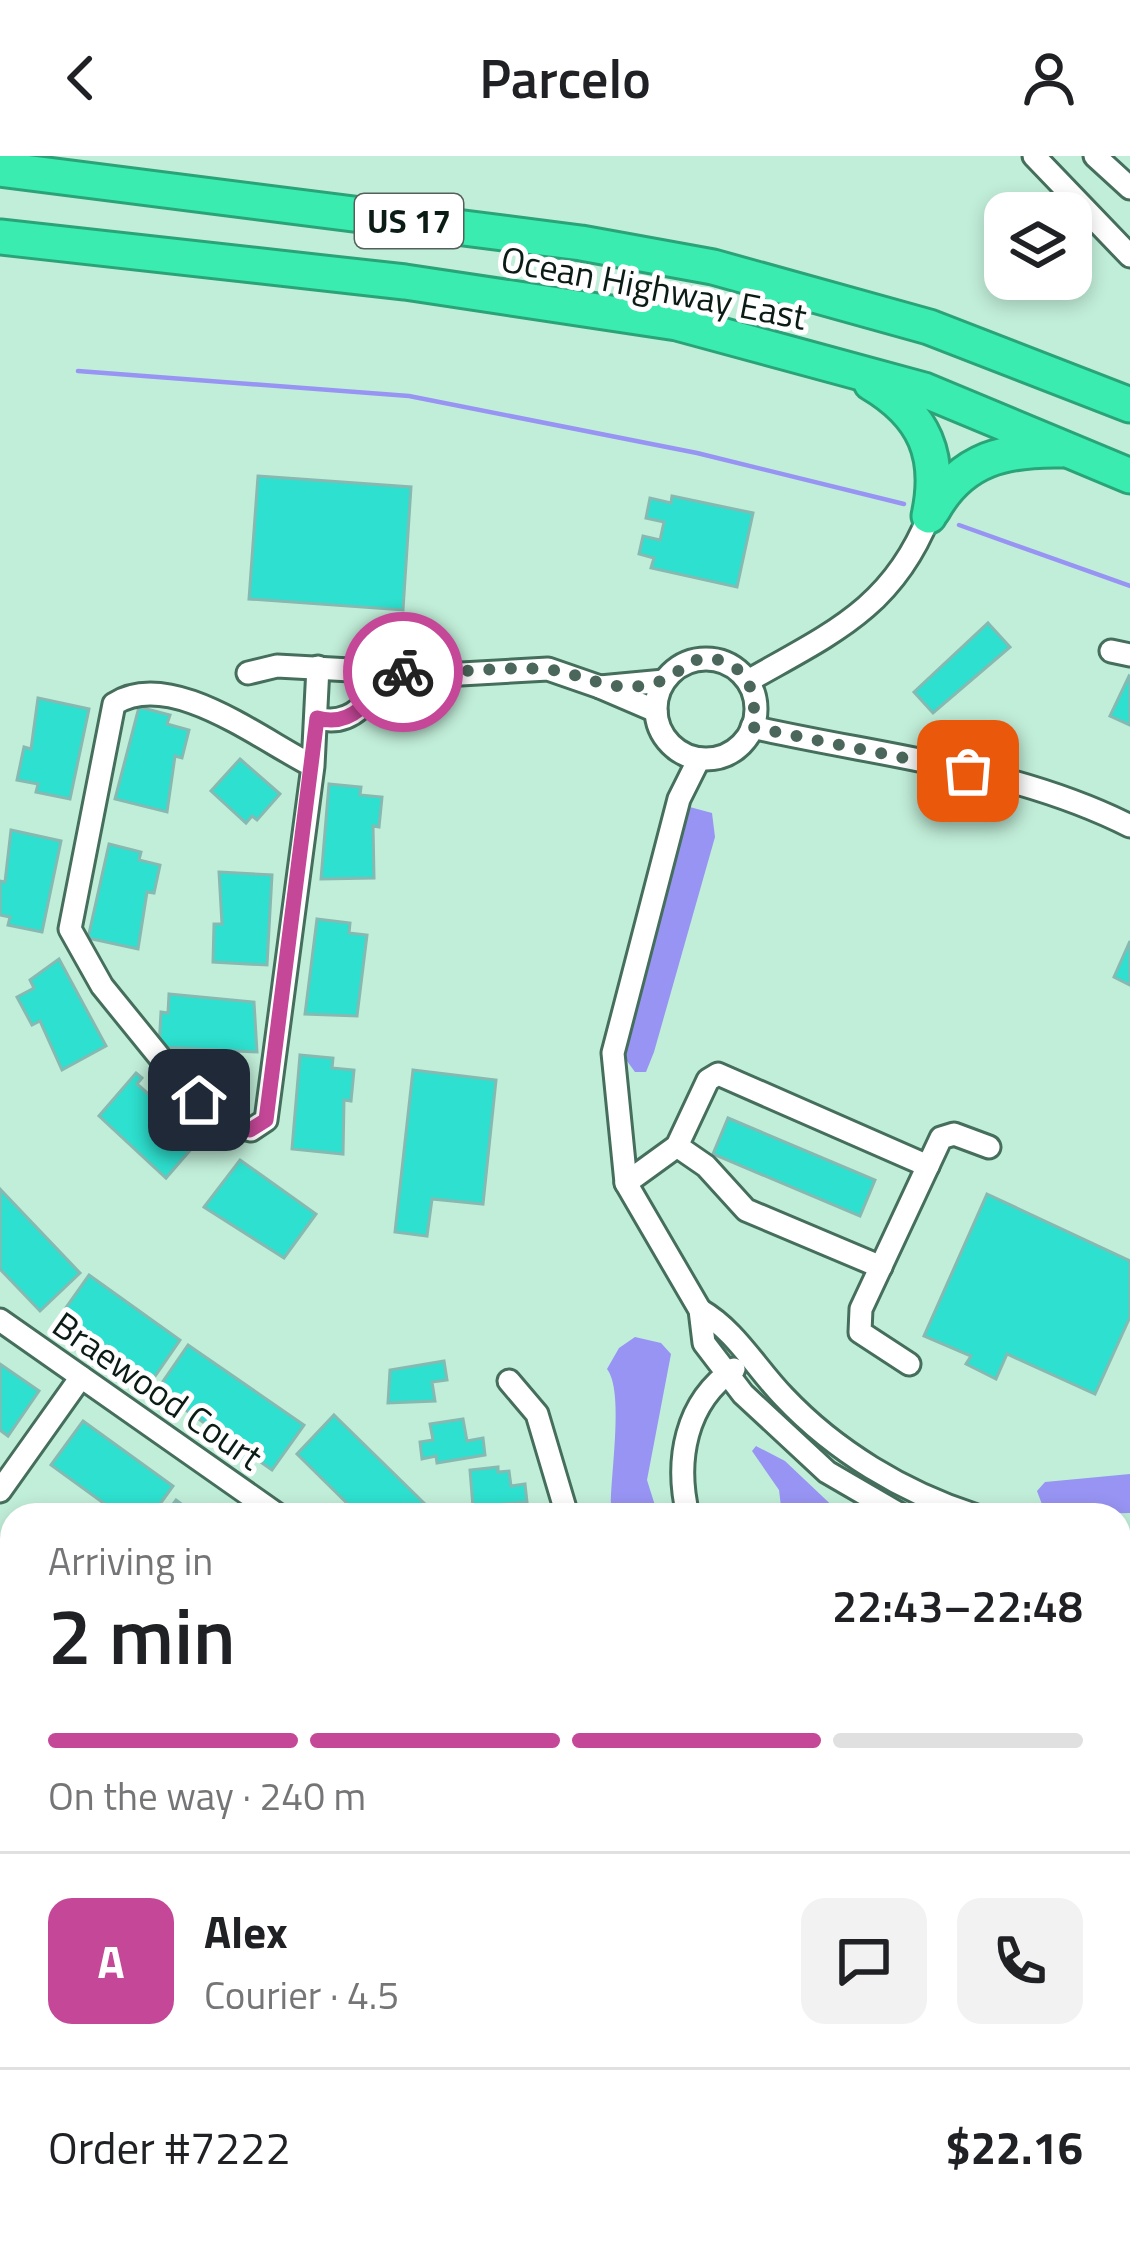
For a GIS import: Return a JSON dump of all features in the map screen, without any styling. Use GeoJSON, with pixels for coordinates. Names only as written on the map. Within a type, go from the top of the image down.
{"type":"FeatureCollection","features":[{"type":"Feature","properties":{"kind":"highway","name":"Ocean Highway East"},"geometry":{"type":"LineString","coordinates":[[0,169],[581,243],[713,267],[928,327],[1130,405]]}},
{"type":"Feature","properties":{"kind":"highway","name":"Ocean Highway East"},"geometry":{"type":"LineString","coordinates":[[0,237],[555,303],[677,323],[924,390],[1130,476]]}},
{"type":"Feature","properties":{"kind":"highway"},"geometry":{"type":"LineString","coordinates":[[838,364],[880,388],[919,423],[936,470],[929,516]]}},
{"type":"Feature","properties":{"kind":"highway"},"geometry":{"type":"LineString","coordinates":[[929,516],[943,493],[981,459],[1012,452],[1079,451]]}},
{"type":"Feature","properties":{"kind":"street"},"geometry":{"type":"LineString","coordinates":[[1034,156],[1130,256]]}},
{"type":"Feature","properties":{"kind":"street"},"geometry":{"type":"LineString","coordinates":[[1095,156],[1130,188]]}},
{"type":"Feature","properties":{"kind":"street"},"geometry":{"type":"LineString","coordinates":[[748,681],[839,629],[878,600],[909,563],[929,516]]}},
{"type":"Feature","properties":{"kind":"street"},"geometry":{"type":"LineString","coordinates":[[703,658],[736,668],[748,681],[756,710],[752,727],[733,752],[699,759],[665,738],[656,711],[664,681],[676,668],[703,658]]}},
{"type":"Feature","properties":{"kind":"street"},"geometry":{"type":"LineString","coordinates":[[248,673],[277,666],[443,675],[548,669],[656,711]]}},
{"type":"Feature","properties":{"kind":"street"},"geometry":{"type":"LineString","coordinates":[[313,766],[173,692],[134,691],[113,704],[70,928],[101,986],[207,1108],[224,1124],[250,1130],[266,1120],[313,766],[319,667]]}},
{"type":"Feature","properties":{"kind":"street"},"geometry":{"type":"LineString","coordinates":[[317,718],[334,723],[353,716],[387,671]]}},
{"type":"Feature","properties":{"kind":"street"},"geometry":{"type":"LineString","coordinates":[[600,687],[664,681]]}},
{"type":"Feature","properties":{"kind":"street"},"geometry":{"type":"LineString","coordinates":[[752,727],[1004,778],[1064,796],[1130,826]]}},
{"type":"Feature","properties":{"kind":"street"},"geometry":{"type":"LineString","coordinates":[[699,759],[679,799],[613,1053],[626,1183],[700,1310],[704,1342],[727,1374],[799,1450],[879,1503]]}},
{"type":"Feature","properties":{"kind":"street"},"geometry":{"type":"LineString","coordinates":[[626,1183],[677,1146],[708,1080],[718,1074],[928,1166]]}},
{"type":"Feature","properties":{"kind":"street"},"geometry":{"type":"LineString","coordinates":[[910,1364],[860,1332],[862,1309],[941,1138],[954,1134],[989,1147]]}},
{"type":"Feature","properties":{"kind":"street"},"geometry":{"type":"LineString","coordinates":[[677,1146],[706,1166],[746,1210],[881,1267]]}},
{"type":"Feature","properties":{"kind":"street"},"geometry":{"type":"LineString","coordinates":[[700,1310],[725,1325],[803,1417],[856,1458],[940,1503]]}},
{"type":"Feature","properties":{"kind":"street","name":"Braewood Court"},"geometry":{"type":"LineString","coordinates":[[0,1320],[261,1503]]}},
{"type":"Feature","properties":{"kind":"street"},"geometry":{"type":"LineString","coordinates":[[686,1503],[682,1482],[687,1435],[698,1407],[727,1374],[750,1359]]}},
{"type":"Feature","properties":{"kind":"street"},"geometry":{"type":"LineString","coordinates":[[0,1491],[81,1376]]}},
{"type":"Feature","properties":{"kind":"street"},"geometry":{"type":"LineString","coordinates":[[509,1381],[537,1414],[564,1503]]}},
{"type":"Feature","properties":{"kind":"street"},"geometry":{"type":"LineString","coordinates":[[183,2247],[206,2247]]}},
{"type":"Feature","properties":{"kind":"shaded area"},"geometry":{"type":"Polygon","coordinates":[[[686,806],[712,813],[715,837],[654,1052],[646,1072],[635,1072],[619,1050],[686,806]]]}},
{"type":"Feature","properties":{"kind":"shaded area"},"geometry":{"type":"Polygon","coordinates":[[[635,1337],[661,1343],[671,1354],[647,1480],[654,1503],[611,1503],[616,1413],[607,1369],[619,1348],[635,1337]]]}},
{"type":"Feature","properties":{"kind":"shaded area"},"geometry":{"type":"Polygon","coordinates":[[[756,1446],[785,1461],[829,1503],[781,1503],[779,1490],[752,1451],[756,1446]]]}},
{"type":"Feature","properties":{"kind":"shaded area"},"geometry":{"type":"Polygon","coordinates":[[[1130,1474],[1130,1503],[1042,1503],[1037,1491],[1045,1482],[1130,1474]]]}},
{"type":"Feature","properties":{"kind":"building"},"geometry":{"type":"Polygon","coordinates":[[[258,476],[411,487],[403,610],[249,599],[258,476]]]}},
{"type":"Feature","properties":{"kind":"building"},"geometry":{"type":"Polygon","coordinates":[[[672,496],[753,513],[737,587],[651,568],[654,558],[639,554],[643,536],[660,540],[664,522],[646,518],[650,498],[671,503],[672,496]]]}},
{"type":"Feature","properties":{"kind":"building"},"geometry":{"type":"Polygon","coordinates":[[[988,623],[1010,647],[933,713],[914,692],[988,623]]]}},
{"type":"Feature","properties":{"kind":"building"},"geometry":{"type":"Polygon","coordinates":[[[1130,677],[1130,725],[1110,716],[1130,677]]]}},
{"type":"Feature","properties":{"kind":"building"},"geometry":{"type":"Polygon","coordinates":[[[38,698],[89,709],[70,799],[36,792],[38,784],[17,780],[24,747],[31,749],[38,698]]]}},
{"type":"Feature","properties":{"kind":"building"},"geometry":{"type":"Polygon","coordinates":[[[139,707],[170,715],[167,724],[189,730],[182,758],[175,756],[167,812],[115,799],[139,707]]]}},
{"type":"Feature","properties":{"kind":"building"},"geometry":{"type":"Polygon","coordinates":[[[240,759],[280,794],[257,820],[252,816],[246,823],[211,791],[240,759]]]}},
{"type":"Feature","properties":{"kind":"building"},"geometry":{"type":"Polygon","coordinates":[[[329,784],[361,787],[360,795],[382,797],[379,827],[373,826],[374,878],[321,879],[329,784]]]}},
{"type":"Feature","properties":{"kind":"building"},"geometry":{"type":"Polygon","coordinates":[[[11,830],[61,841],[42,932],[8,925],[10,917],[0,915],[0,881],[5,882],[11,830]]]}},
{"type":"Feature","properties":{"kind":"building"},"geometry":{"type":"Polygon","coordinates":[[[109,844],[141,852],[139,860],[160,865],[154,893],[147,892],[138,949],[88,938],[109,844]]]}},
{"type":"Feature","properties":{"kind":"building"},"geometry":{"type":"Polygon","coordinates":[[[219,872],[272,875],[267,965],[213,962],[214,924],[222,924],[219,872]]]}},
{"type":"Feature","properties":{"kind":"building"},"geometry":{"type":"Polygon","coordinates":[[[317,919],[350,923],[349,933],[367,935],[357,1016],[305,1014],[317,919]]]}},
{"type":"Feature","properties":{"kind":"building"},"geometry":{"type":"Polygon","coordinates":[[[1130,941],[1130,985],[1114,977],[1130,941]]]}},
{"type":"Feature","properties":{"kind":"building"},"geometry":{"type":"Polygon","coordinates":[[[59,959],[106,1046],[62,1070],[40,1021],[32,1025],[17,997],[34,988],[30,980],[59,959]]]}},
{"type":"Feature","properties":{"kind":"building"},"geometry":{"type":"Polygon","coordinates":[[[169,994],[254,1002],[257,1052],[159,1047],[161,1012],[168,1013],[169,994]]]}},
{"type":"Feature","properties":{"kind":"building"},"geometry":{"type":"Polygon","coordinates":[[[300,1055],[333,1058],[332,1068],[354,1070],[351,1101],[344,1100],[343,1154],[292,1149],[300,1055]]]}},
{"type":"Feature","properties":{"kind":"building"},"geometry":{"type":"Polygon","coordinates":[[[413,1070],[496,1080],[483,1204],[432,1199],[427,1236],[395,1232],[413,1070]]]}},
{"type":"Feature","properties":{"kind":"building"},"geometry":{"type":"Polygon","coordinates":[[[136,1073],[142,1078],[137,1084],[200,1139],[166,1178],[99,1116],[136,1073]]]}},
{"type":"Feature","properties":{"kind":"building"},"geometry":{"type":"Polygon","coordinates":[[[728,1118],[875,1180],[860,1216],[713,1154],[728,1118]]]}},
{"type":"Feature","properties":{"kind":"building"},"geometry":{"type":"Polygon","coordinates":[[[240,1160],[316,1214],[284,1258],[204,1207],[240,1160]]]}},
{"type":"Feature","properties":{"kind":"building"},"geometry":{"type":"Polygon","coordinates":[[[0,1189],[80,1273],[40,1311],[0,1269],[0,1189]]]}},
{"type":"Feature","properties":{"kind":"building"},"geometry":{"type":"Polygon","coordinates":[[[987,1194],[1130,1261],[1130,1317],[1095,1394],[1007,1354],[996,1379],[966,1364],[971,1356],[924,1336],[987,1194]]]}},
{"type":"Feature","properties":{"kind":"building"},"geometry":{"type":"Polygon","coordinates":[[[89,1275],[180,1340],[149,1385],[58,1319],[89,1275]]]}},
{"type":"Feature","properties":{"kind":"building"},"geometry":{"type":"Polygon","coordinates":[[[188,1345],[304,1425],[272,1470],[157,1390],[188,1345]]]}},
{"type":"Feature","properties":{"kind":"building"},"geometry":{"type":"Polygon","coordinates":[[[444,1361],[447,1380],[432,1382],[435,1401],[388,1403],[390,1370],[444,1361]]]}},
{"type":"Feature","properties":{"kind":"building"},"geometry":{"type":"Polygon","coordinates":[[[0,1364],[39,1391],[8,1436],[0,1430],[0,1364]]]}},
{"type":"Feature","properties":{"kind":"building"},"geometry":{"type":"Polygon","coordinates":[[[334,1415],[424,1503],[347,1503],[297,1454],[334,1415]]]}},
{"type":"Feature","properties":{"kind":"building"},"geometry":{"type":"Polygon","coordinates":[[[463,1419],[467,1441],[483,1438],[485,1455],[437,1463],[436,1456],[422,1459],[420,1442],[433,1440],[430,1424],[463,1419]]]}},
{"type":"Feature","properties":{"kind":"building"},"geometry":{"type":"Polygon","coordinates":[[[83,1421],[173,1486],[161,1503],[103,1503],[51,1465],[83,1421]]]}},
{"type":"Feature","properties":{"kind":"building"},"geometry":{"type":"Polygon","coordinates":[[[498,1467],[498,1472],[509,1471],[511,1486],[525,1484],[527,1502],[473,1503],[470,1470],[498,1467]]]}},
{"type":"Feature","properties":{"kind":"waterway"},"geometry":{"type":"LineString","coordinates":[[78,371],[409,396],[697,453],[904,504]]}},
{"type":"Feature","properties":{"kind":"waterway"},"geometry":{"type":"LineString","coordinates":[[959,525],[1130,586]]}},
{"type":"Feature","properties":{"kind":"way so far"},"geometry":{"type":"LineString","coordinates":[[403,672],[443,675],[548,669],[600,687],[664,681],[692,660],[720,660],[748,681],[756,710],[752,727],[968,771]]}},
{"type":"Feature","properties":{"kind":"route"},"geometry":{"type":"LineString","coordinates":[[199,1100],[224,1124],[250,1130],[266,1120],[317,718],[334,723],[353,716],[387,671],[403,672]]}}]}
